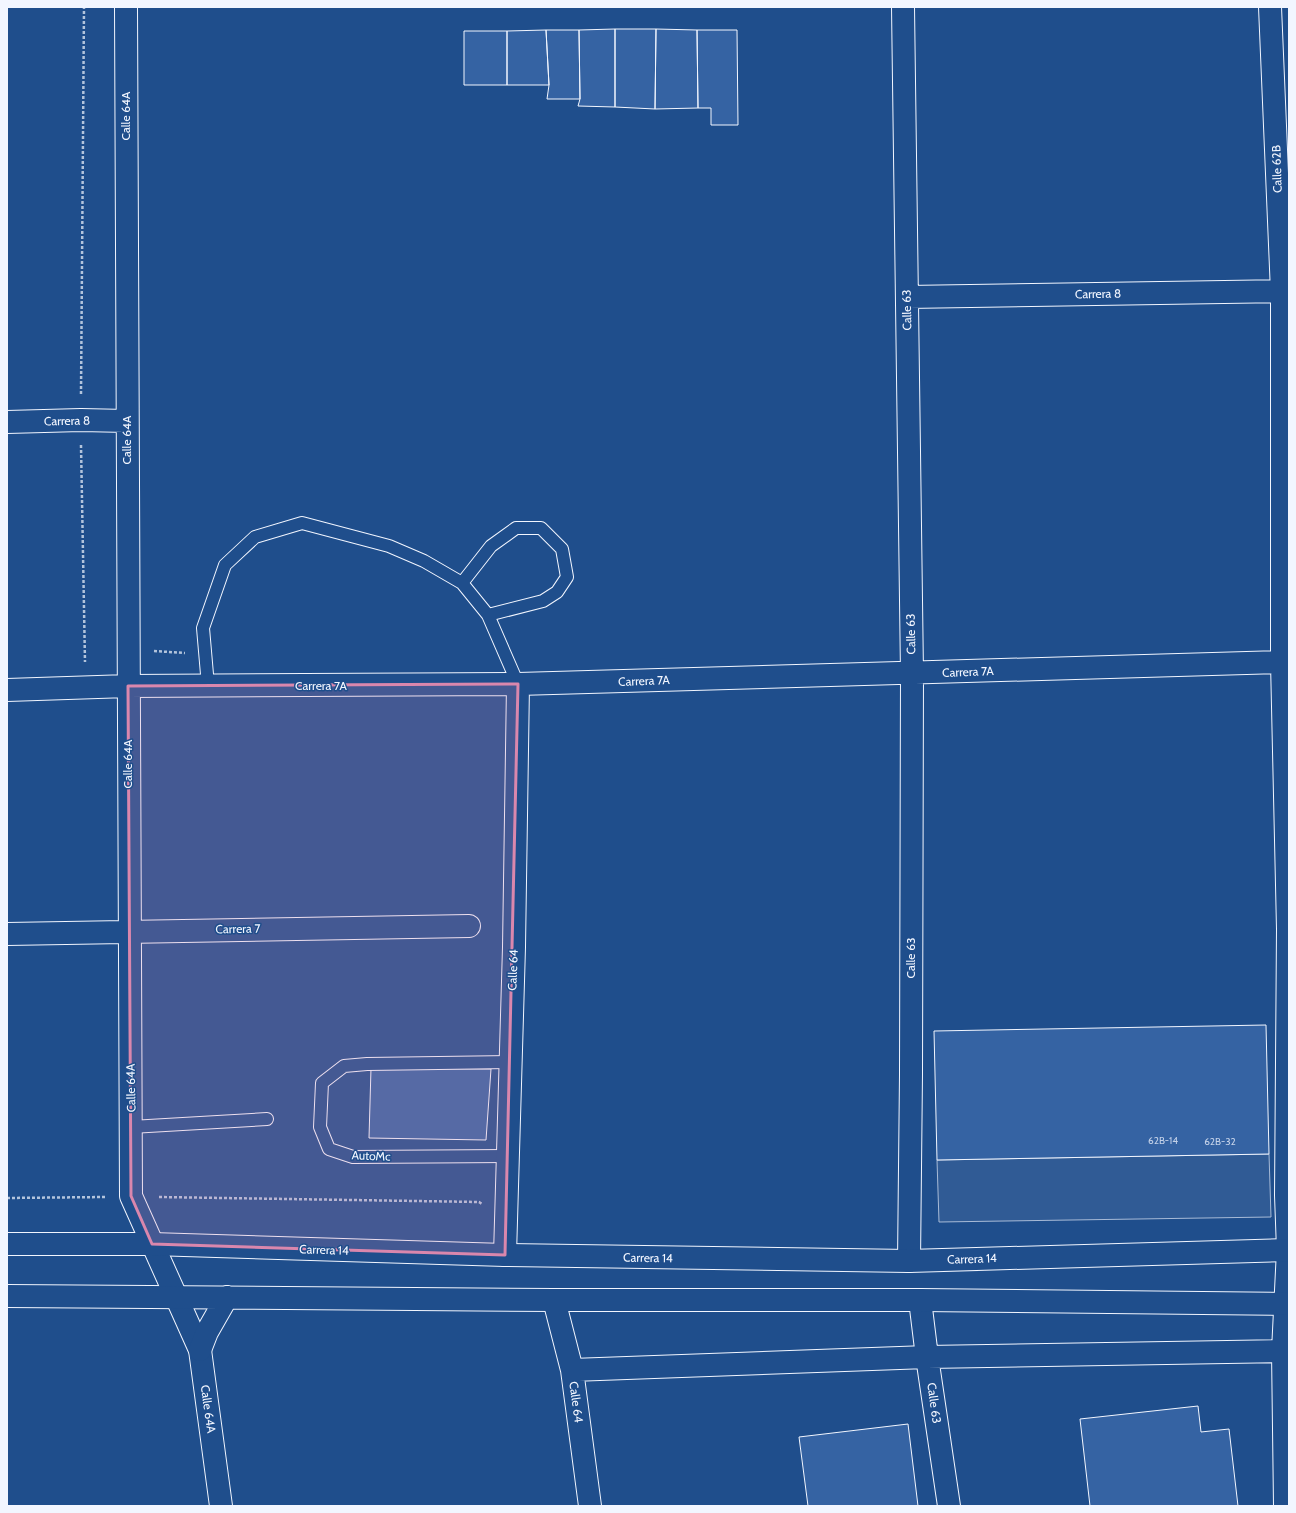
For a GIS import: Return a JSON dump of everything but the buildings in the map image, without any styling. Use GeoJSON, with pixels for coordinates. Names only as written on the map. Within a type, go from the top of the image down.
{"type":"FeatureCollection","features":[{"type":"Feature","properties":{"kind":"street","name":"Calle 64A"},"geometry":{"type":"LineString","coordinates":[[126,7],[131,1196],[200,1350],[221,1506]]}},
{"type":"Feature","properties":{"kind":"street","name":"Calle 63"},"geometry":{"type":"LineString","coordinates":[[903,7],[912,674],[909,1261]]}},
{"type":"Feature","properties":{"kind":"street","name":"Calle 62B"},"geometry":{"type":"LineString","coordinates":[[1270,7],[1286,292],[1282,662],[1288,928],[1288,1250],[1286,1351],[1287,1483],[1285,1506]]}},
{"type":"Feature","properties":{"kind":"street","name":"Carrera 8"},"geometry":{"type":"LineString","coordinates":[[907,296],[1286,292]]}},
{"type":"Feature","properties":{"kind":"street","name":"Carrera 8"},"geometry":{"type":"LineString","coordinates":[[7,422],[81,420],[127,421]]}},
{"type":"Feature","properties":{"kind":"street","name":"Carrera 7A"},"geometry":{"type":"LineString","coordinates":[[7,690],[128,686],[518,684],[912,674],[1282,662]]}},
{"type":"Feature","properties":{"kind":"street","name":"Calle 64"},"geometry":{"type":"LineString","coordinates":[[505,1255],[514,947],[518,684]]}},
{"type":"Feature","properties":{"kind":"street","name":"Carrera 7"},"geometry":{"type":"LineString","coordinates":[[7,934],[469,926]]}},
{"type":"Feature","properties":{"kind":"street","name":"Carrera 14"},"geometry":{"type":"LineString","coordinates":[[7,1244],[152,1244],[505,1255],[909,1261],[1288,1250]]}},
{"type":"Feature","properties":{"kind":"street"},"geometry":{"type":"LineString","coordinates":[[7,1296],[554,1300],[920,1300],[1287,1304]]}},
{"type":"Feature","properties":{"kind":"street"},"geometry":{"type":"LineString","coordinates":[[200,1350],[207,1332],[227,1297]]}},
{"type":"Feature","properties":{"kind":"street","name":"Calle 64"},"geometry":{"type":"LineString","coordinates":[[554,1300],[572,1370],[590,1506]]}},
{"type":"Feature","properties":{"kind":"street","name":"Calle 63"},"geometry":{"type":"LineString","coordinates":[[920,1300],[949,1506]]}},
{"type":"Feature","properties":{"kind":"street"},"geometry":{"type":"LineString","coordinates":[[572,1370],[927,1357],[1286,1351]]}},
{"type":"Feature","properties":{"kind":"lane"},"geometry":{"type":"LineString","coordinates":[[208,686],[203,628],[225,565],[255,537],[302,523],[389,546],[424,561],[462,582],[488,614],[518,684]]}},
{"type":"Feature","properties":{"kind":"lane"},"geometry":{"type":"LineString","coordinates":[[462,582],[491,546],[516,528],[541,528],[562,549],[567,577],[557,592],[543,601],[488,614]]}},
{"type":"Feature","properties":{"kind":"lane","name":"AutoMc"},"geometry":{"type":"LineString","coordinates":[[508,1156],[353,1157],[329,1149],[320,1127],[322,1083],[344,1066],[367,1064],[510,1062]]}},
{"type":"Feature","properties":{"kind":"lane"},"geometry":{"type":"LineString","coordinates":[[131,1127],[267,1119]]}},
{"type":"Feature","properties":{"kind":"path"},"geometry":{"type":"LineString","coordinates":[[84,7],[81,420],[86,688]]}},
{"type":"Feature","properties":{"kind":"path"},"geometry":{"type":"LineString","coordinates":[[7,1198],[131,1196],[479,1202],[506,1217]]}},
{"type":"Feature","properties":{"kind":"highlighted area"},"geometry":{"type":"Polygon","coordinates":[[[518,684],[505,1255],[152,1244],[131,1196],[128,686],[518,684]]]}},
{"type":"Feature","properties":{"kind":"shaded area"},"geometry":{"type":"Polygon","coordinates":[[[1269,1154],[1271,1217],[939,1222],[937,1160],[1269,1154]]]}}]}
